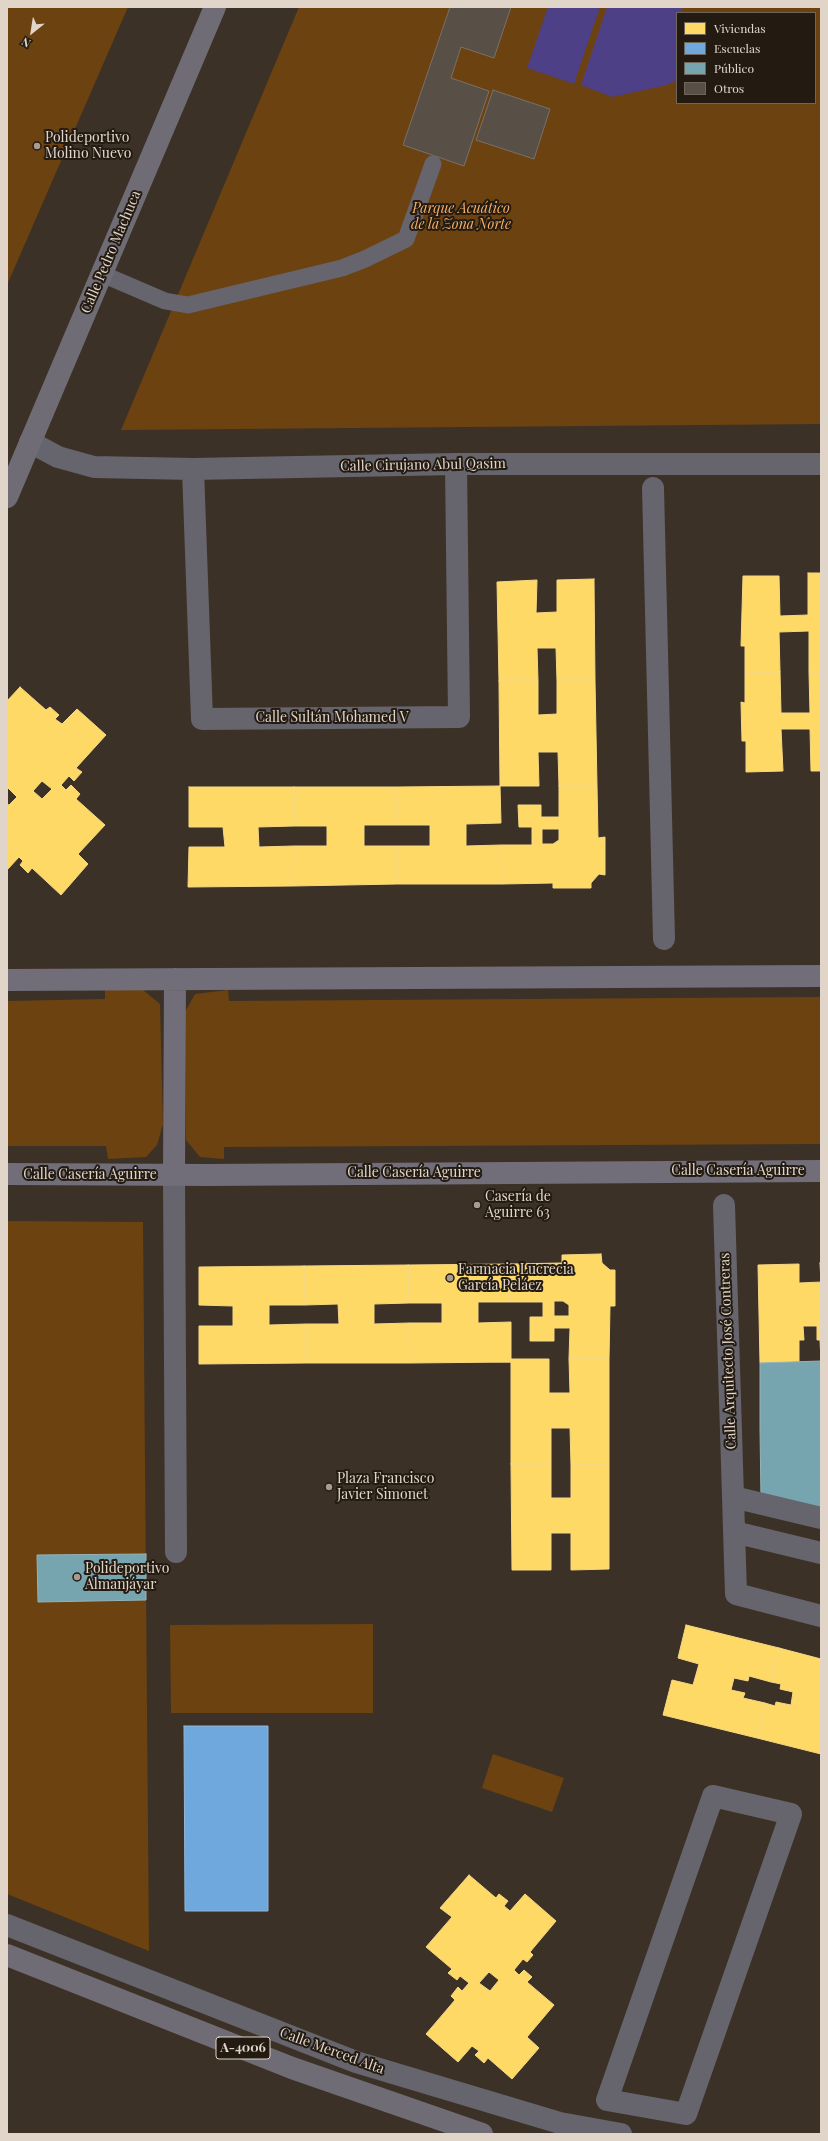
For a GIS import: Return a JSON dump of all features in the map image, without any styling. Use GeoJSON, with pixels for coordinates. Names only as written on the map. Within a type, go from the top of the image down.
{"type":"FeatureCollection","features":[{"type":"Feature","properties":{"kind":"main road","name":"Calle Pedro Machuca"},"geometry":{"type":"LineString","coordinates":[[9,488],[102,274],[215,7]]}},
{"type":"Feature","properties":{"kind":"main road"},"geometry":{"type":"LineString","coordinates":[[7,980],[821,976]]}},
{"type":"Feature","properties":{"kind":"main road"},"geometry":{"type":"LineString","coordinates":[[174,1175],[175,979]]}},
{"type":"Feature","properties":{"kind":"main road","name":"Calle Casería Aguirre"},"geometry":{"type":"LineString","coordinates":[[7,1174],[174,1175],[821,1171]]}},
{"type":"Feature","properties":{"kind":"main road","name":"Calle Merced Alta"},"geometry":{"type":"LineString","coordinates":[[7,1955],[292,2068],[482,2134]]}},
{"type":"Feature","properties":{"kind":"street","name":"Calle Cirujano Abul Qasim"},"geometry":{"type":"LineString","coordinates":[[30,442],[58,457],[94,467],[193,469],[456,464],[821,464]]}},
{"type":"Feature","properties":{"kind":"street","name":"Calle Sultán Mohamed V"},"geometry":{"type":"LineString","coordinates":[[193,469],[202,720],[459,717],[456,464]]}},
{"type":"Feature","properties":{"kind":"street"},"geometry":{"type":"LineString","coordinates":[[653,488],[664,938]]}},
{"type":"Feature","properties":{"kind":"street"},"geometry":{"type":"LineString","coordinates":[[174,1175],[176,1552]]}},
{"type":"Feature","properties":{"kind":"street","name":"Calle Arquitecto José Contreras"},"geometry":{"type":"LineString","coordinates":[[724,1205],[736,1594],[821,1616]]}},
{"type":"Feature","properties":{"kind":"street"},"geometry":{"type":"LineString","coordinates":[[733,1497],[821,1518]]}},
{"type":"Feature","properties":{"kind":"street"},"geometry":{"type":"LineString","coordinates":[[734,1532],[821,1553]]}},
{"type":"Feature","properties":{"kind":"street"},"geometry":{"type":"LineString","coordinates":[[714,1796],[791,1814],[686,2114],[607,2100],[714,1796]]}},
{"type":"Feature","properties":{"kind":"street","name":"Calle Merced Alta"},"geometry":{"type":"LineString","coordinates":[[7,1925],[356,2062],[560,2123],[621,2134]]}},
{"type":"Feature","properties":{"kind":"lane"},"geometry":{"type":"LineString","coordinates":[[102,274],[165,301],[188,305],[348,266],[406,239],[433,164]]}},
{"type":"Feature","properties":{"kind":"green space","name":"Polideportivo Molino Nuevo"},"geometry":{"type":"Polygon","coordinates":[[[7,7],[128,7],[7,285],[7,7]]]}},
{"type":"Feature","properties":{"kind":"green space","name":"Parque Acuático de la Zona Norte"},"geometry":{"type":"Polygon","coordinates":[[[299,7],[821,7],[821,424],[121,430],[299,7]]]}},
{"type":"Feature","properties":{"kind":"green space"},"geometry":{"type":"Polygon","coordinates":[[[105,987],[143,990],[160,1004],[163,1124],[157,1145],[146,1157],[108,1159],[106,1146],[7,1146],[7,1001],[105,999],[105,987]]]}},
{"type":"Feature","properties":{"kind":"green space"},"geometry":{"type":"Polygon","coordinates":[[[228,990],[229,1001],[821,997],[821,1144],[224,1147],[224,1159],[200,1157],[186,1140],[185,1012],[195,994],[228,990]]]}},
{"type":"Feature","properties":{"kind":"green space","name":"Polideportivo Almanjáyar"},"geometry":{"type":"Polygon","coordinates":[[[7,1221],[143,1222],[149,1951],[7,1894],[7,1221]]]}},
{"type":"Feature","properties":{"kind":"green space"},"geometry":{"type":"Polygon","coordinates":[[[373,1624],[373,1713],[171,1713],[170,1625],[373,1624]]]}},
{"type":"Feature","properties":{"kind":"green space"},"geometry":{"type":"Polygon","coordinates":[[[493,1754],[564,1778],[552,1812],[482,1788],[493,1754]]]}},
{"type":"Feature","properties":{"kind":"shaded area"},"geometry":{"type":"Polygon","coordinates":[[[548,7],[600,7],[574,84],[527,68],[548,7]]]}},
{"type":"Feature","properties":{"kind":"shaded area"},"geometry":{"type":"Polygon","coordinates":[[[607,7],[682,7],[682,12],[676,12],[676,80],[667,85],[612,97],[581,85],[607,7]]]}},
{"type":"Feature","properties":{"kind":"building: Viviendas"},"geometry":{"type":"Polygon","coordinates":[[[808,573],[821,573],[821,672],[809,672],[809,631],[779,632],[780,672],[745,673],[745,646],[741,646],[743,576],[779,576],[780,616],[808,615],[808,573]]]}},
{"type":"Feature","properties":{"kind":"building: Viviendas"},"geometry":{"type":"Polygon","coordinates":[[[594,579],[595,681],[557,681],[556,648],[537,648],[538,681],[499,681],[497,582],[537,580],[536,613],[557,612],[557,580],[594,579]]]}},
{"type":"Feature","properties":{"kind":"building: Viviendas"},"geometry":{"type":"Polygon","coordinates":[[[780,672],[781,713],[810,713],[809,672],[821,672],[821,771],[811,771],[810,729],[781,729],[783,771],[746,772],[746,741],[742,741],[741,702],[745,703],[745,673],[780,672]]]}},
{"type":"Feature","properties":{"kind":"building: Viviendas"},"geometry":{"type":"Polygon","coordinates":[[[499,681],[538,681],[538,715],[557,714],[557,681],[595,681],[597,786],[559,786],[558,752],[538,752],[539,786],[500,786],[499,681]]]}},
{"type":"Feature","properties":{"kind":"building: Viviendas"},"geometry":{"type":"Polygon","coordinates":[[[20,687],[46,710],[50,707],[59,715],[55,719],[62,724],[77,709],[106,735],[76,768],[82,772],[74,781],[69,776],[61,785],[66,790],[71,785],[80,794],[76,799],[105,825],[78,854],[88,864],[61,895],[32,868],[28,873],[20,865],[23,861],[19,857],[7,870],[7,804],[9,805],[17,797],[7,787],[7,701],[20,687]],[[42,781],[33,791],[42,799],[52,789],[42,781]]]}},
{"type":"Feature","properties":{"kind":"building: Viviendas"},"geometry":{"type":"Polygon","coordinates":[[[500,786],[501,823],[466,824],[466,846],[501,845],[502,884],[397,884],[397,846],[430,846],[430,825],[397,825],[397,787],[500,786]]]}},
{"type":"Feature","properties":{"kind":"building: Viviendas"},"geometry":{"type":"Polygon","coordinates":[[[559,786],[597,786],[598,838],[605,837],[605,875],[599,874],[591,883],[591,888],[553,888],[553,883],[502,884],[501,845],[532,845],[532,827],[519,827],[518,805],[541,805],[541,817],[559,817],[559,786]],[[542,829],[542,844],[553,844],[559,840],[559,829],[542,829]]]}},
{"type":"Feature","properties":{"kind":"building: Viviendas"},"geometry":{"type":"Polygon","coordinates":[[[189,787],[294,787],[294,826],[258,827],[259,847],[294,846],[293,886],[188,887],[189,847],[225,847],[223,827],[189,827],[189,787]]]}},
{"type":"Feature","properties":{"kind":"building: Viviendas"},"geometry":{"type":"Polygon","coordinates":[[[294,787],[397,787],[397,825],[364,825],[364,846],[397,846],[397,884],[293,886],[294,846],[327,846],[327,826],[294,826],[294,787]]]}},
{"type":"Feature","properties":{"kind":"building: Viviendas"},"geometry":{"type":"Polygon","coordinates":[[[601,1254],[602,1263],[610,1270],[615,1270],[615,1306],[610,1306],[609,1359],[569,1359],[570,1328],[554,1328],[554,1341],[530,1341],[530,1317],[543,1317],[543,1302],[511,1302],[511,1264],[562,1263],[562,1255],[601,1254]],[[554,1301],[554,1316],[569,1316],[569,1305],[563,1301],[554,1301]]]}},
{"type":"Feature","properties":{"kind":"building: Viviendas"},"geometry":{"type":"Polygon","coordinates":[[[511,1264],[511,1302],[478,1302],[478,1323],[511,1322],[511,1362],[410,1363],[409,1323],[442,1323],[442,1303],[409,1303],[408,1265],[511,1264]]]}},
{"type":"Feature","properties":{"kind":"building: Viviendas"},"geometry":{"type":"Polygon","coordinates":[[[799,1264],[799,1283],[821,1282],[821,1361],[820,1340],[817,1340],[817,1326],[803,1326],[804,1340],[799,1340],[799,1362],[760,1363],[758,1265],[799,1264]]]}},
{"type":"Feature","properties":{"kind":"building: Viviendas"},"geometry":{"type":"Polygon","coordinates":[[[408,1265],[409,1303],[374,1304],[374,1324],[409,1323],[410,1363],[306,1363],[306,1324],[339,1324],[338,1304],[305,1305],[304,1266],[408,1265]]]}},
{"type":"Feature","properties":{"kind":"building: Viviendas"},"geometry":{"type":"Polygon","coordinates":[[[304,1266],[305,1305],[269,1305],[269,1325],[306,1324],[306,1363],[199,1364],[199,1326],[233,1326],[233,1306],[199,1305],[199,1267],[304,1266]]]}},
{"type":"Feature","properties":{"kind":"building: Viviendas"},"geometry":{"type":"Polygon","coordinates":[[[511,1359],[549,1359],[549,1393],[570,1393],[569,1359],[609,1359],[609,1464],[571,1465],[570,1428],[551,1428],[551,1464],[511,1464],[511,1359]]]}},
{"type":"Feature","properties":{"kind":"building: Viviendas"},"geometry":{"type":"Polygon","coordinates":[[[511,1464],[551,1464],[551,1498],[571,1498],[571,1465],[609,1464],[609,1569],[571,1570],[571,1533],[551,1533],[551,1570],[512,1570],[511,1464]]]}},
{"type":"Feature","properties":{"kind":"building: Viviendas"},"geometry":{"type":"Polygon","coordinates":[[[686,1625],[779,1648],[771,1682],[749,1676],[748,1681],[734,1678],[731,1690],[745,1693],[743,1698],[765,1703],[757,1738],[663,1715],[672,1680],[693,1685],[699,1664],[678,1658],[686,1625]]]}},
{"type":"Feature","properties":{"kind":"building: Viviendas"},"geometry":{"type":"Polygon","coordinates":[[[779,1648],[821,1659],[821,1754],[757,1738],[765,1703],[775,1706],[776,1702],[791,1705],[793,1692],[780,1689],[781,1684],[771,1682],[779,1648]]]}},
{"type":"Feature","properties":{"kind":"building: Viviendas"},"geometry":{"type":"Polygon","coordinates":[[[469,1875],[496,1898],[499,1894],[508,1901],[504,1906],[510,1911],[525,1894],[556,1921],[530,1952],[533,1955],[527,1962],[523,1959],[514,1970],[519,1975],[524,1970],[532,1977],[527,1982],[554,2005],[527,2037],[539,2048],[512,2079],[488,2058],[484,2063],[475,2055],[479,2051],[472,2046],[458,2062],[426,2034],[455,2000],[451,1996],[458,1987],[462,1991],[469,1983],[460,1976],[457,1980],[448,1973],[452,1969],[426,1947],[452,1917],[440,1908],[469,1875]],[[489,1972],[479,1983],[490,1991],[499,1980],[489,1972]]]}},
{"type":"Feature","properties":{"kind":"building: Escuelas"},"geometry":{"type":"Polygon","coordinates":[[[184,1726],[268,1726],[268,1911],[185,1911],[184,1726]]]}},
{"type":"Feature","properties":{"kind":"building: Público"},"geometry":{"type":"Polygon","coordinates":[[[821,1361],[821,1512],[761,1499],[760,1363],[821,1361]]]}},
{"type":"Feature","properties":{"kind":"building: Público"},"geometry":{"type":"Polygon","coordinates":[[[146,1554],[146,1600],[38,1602],[37,1555],[146,1554]]]}},
{"type":"Feature","properties":{"kind":"building: Otros"},"geometry":{"type":"Polygon","coordinates":[[[450,7],[511,7],[494,58],[461,47],[451,78],[489,91],[464,166],[403,145],[450,7]]]}},
{"type":"Feature","properties":{"kind":"building: Otros"},"geometry":{"type":"Polygon","coordinates":[[[493,90],[550,109],[534,159],[476,140],[493,90]]]}},
{"type":"Feature","properties":{"kind":"place","name":"Polideportivo Molino Nuevo"},"geometry":{"type":"Point","coordinates":[37,146]}},
{"type":"Feature","properties":{"kind":"place","name":"Casería de Aguirre 63"},"geometry":{"type":"Point","coordinates":[477,1205]}},
{"type":"Feature","properties":{"kind":"place","name":"Farmacia Lucrecia García Peláez"},"geometry":{"type":"Point","coordinates":[450,1278]}},
{"type":"Feature","properties":{"kind":"place","name":"Plaza Francisco Javier Simonet"},"geometry":{"type":"Point","coordinates":[329,1487]}},
{"type":"Feature","properties":{"kind":"place","name":"Polideportivo Almanjáyar"},"geometry":{"type":"Point","coordinates":[77,1577]}}]}
